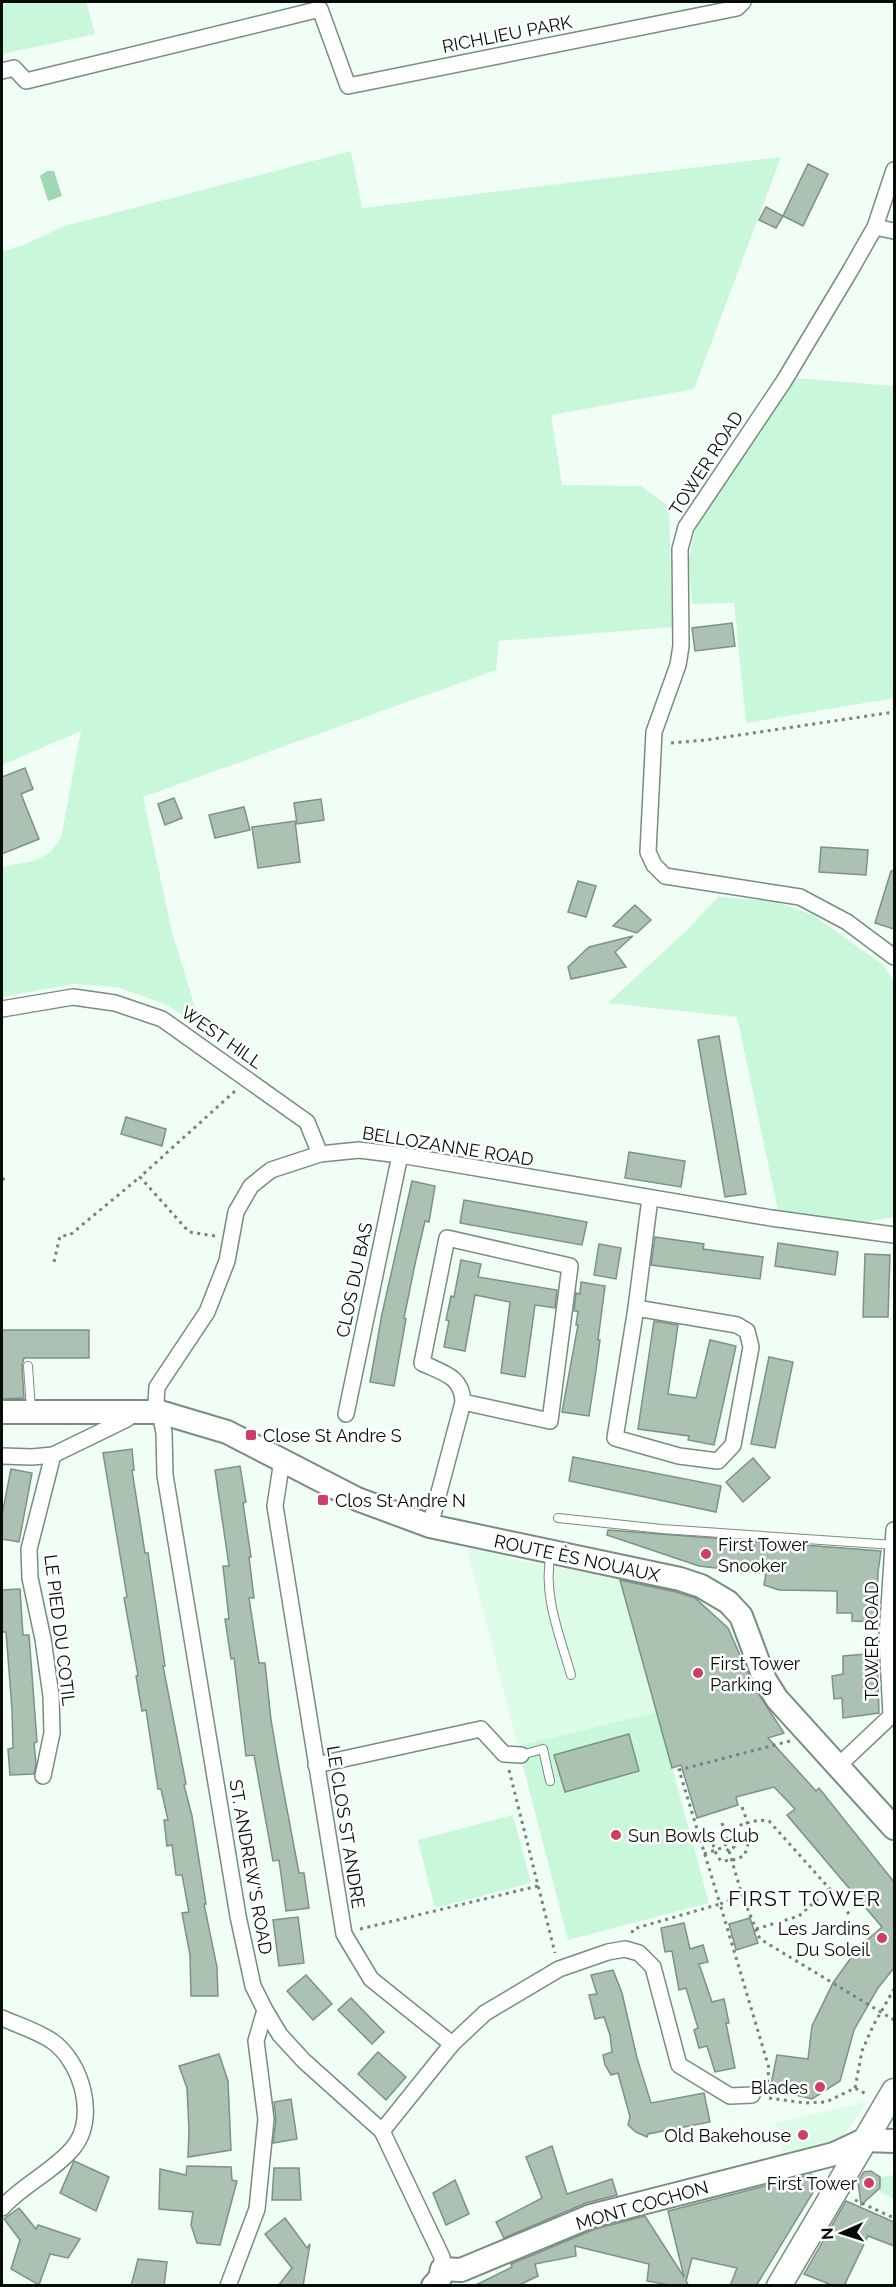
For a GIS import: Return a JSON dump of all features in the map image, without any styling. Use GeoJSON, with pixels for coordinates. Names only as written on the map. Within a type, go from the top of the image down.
{"type":"FeatureCollection","features":[{"type":"Feature","properties":{"kind":"main road"},"geometry":{"type":"LineString","coordinates":[[779,2286],[891,2098]]}},
{"type":"Feature","properties":{"kind":"street","name":"RICHLIEU PARK"},"geometry":{"type":"LineString","coordinates":[[2,71],[14,68],[26,81],[320,9],[348,86],[737,8],[743,2]]}},
{"type":"Feature","properties":{"kind":"street","name":"TOWER ROAD"},"geometry":{"type":"LineString","coordinates":[[894,170],[875,227],[784,381],[686,527],[680,549],[681,646],[678,665],[654,732],[648,852],[654,865],[665,876],[800,897],[848,922],[894,957]]}},
{"type":"Feature","properties":{"kind":"street"},"geometry":{"type":"LineString","coordinates":[[875,227],[894,231]]}},
{"type":"Feature","properties":{"kind":"street","name":"WEST HILL"},"geometry":{"type":"LineString","coordinates":[[2,1009],[73,997],[116,1003],[162,1019],[307,1122],[320,1154]]}},
{"type":"Feature","properties":{"kind":"street","name":"BELLOZANNE ROAD"},"geometry":{"type":"LineString","coordinates":[[160,1412],[156,1402],[157,1387],[207,1312],[228,1261],[236,1212],[251,1186],[271,1170],[320,1154],[359,1150],[400,1155],[771,1218],[894,1235]]}},
{"type":"Feature","properties":{"kind":"street","name":"CLOS DU BAS"},"geometry":{"type":"LineString","coordinates":[[346,1414],[400,1155]]}},
{"type":"Feature","properties":{"kind":"street"},"geometry":{"type":"LineString","coordinates":[[636,1308],[737,1325],[747,1330],[751,1347],[733,1445],[718,1461],[679,1456],[615,1438],[636,1308],[650,1198]]}},
{"type":"Feature","properties":{"kind":"street"},"geometry":{"type":"LineString","coordinates":[[430,1526],[463,1402],[462,1389],[452,1377],[422,1364],[447,1238],[570,1266],[550,1420],[463,1402]]}},
{"type":"Feature","properties":{"kind":"street","name":"ROUTE ÈS NOUAUX"},"geometry":{"type":"LineString","coordinates":[[2,1412],[31,1414],[160,1412],[227,1432],[357,1499],[430,1526],[680,1579],[701,1586],[728,1602],[741,1616],[765,1680],[777,1699],[894,1828]]}},
{"type":"Feature","properties":{"kind":"street"},"geometry":{"type":"LineString","coordinates":[[2,1456],[53,1455],[127,1419],[130,1412]]}},
{"type":"Feature","properties":{"kind":"street","name":"ST. ANDREW'S ROAD"},"geometry":{"type":"LineString","coordinates":[[160,1412],[164,1433],[165,1475],[238,1916],[253,1986],[280,2035],[304,2061],[382,2131],[441,2257],[438,2277]]}},
{"type":"Feature","properties":{"kind":"street","name":"LE PIED DU COTIL"},"geometry":{"type":"LineString","coordinates":[[43,1776],[52,1733],[51,1696],[43,1639],[30,1578],[29,1549],[53,1455]]}},
{"type":"Feature","properties":{"kind":"street","name":"LE CLOS ST ANDRE"},"geometry":{"type":"LineString","coordinates":[[282,1460],[275,1506],[344,1934],[371,1979],[452,2044]]}},
{"type":"Feature","properties":{"kind":"street","name":"TOWER ROAD"},"geometry":{"type":"LineString","coordinates":[[838,1766],[891,1716],[887,1637],[894,1530]]}},
{"type":"Feature","properties":{"kind":"street"},"geometry":{"type":"LineString","coordinates":[[316,1765],[481,1730],[504,1754],[521,1755]]}},
{"type":"Feature","properties":{"kind":"street"},"geometry":{"type":"LineString","coordinates":[[382,2131],[452,2044],[485,2013],[559,1969],[608,1952],[624,1949],[639,1953],[653,1967],[679,2065],[730,2096],[759,2096]]}},
{"type":"Feature","properties":{"kind":"street"},"geometry":{"type":"LineString","coordinates":[[228,2286],[257,2209],[266,2119],[256,2041],[265,2010]]}},
{"type":"Feature","properties":{"kind":"street"},"geometry":{"type":"LineString","coordinates":[[2,2018],[52,2041],[70,2059],[82,2084],[86,2112],[80,2135],[73,2148],[2,2208]]}},
{"type":"Feature","properties":{"kind":"street"},"geometry":{"type":"LineString","coordinates":[[864,2140],[894,2141]]}},
{"type":"Feature","properties":{"kind":"street","name":"MONT COCHON"},"geometry":{"type":"LineString","coordinates":[[438,2277],[462,2270],[591,2216],[834,2154],[864,2140]]}},
{"type":"Feature","properties":{"kind":"lane"},"geometry":{"type":"LineString","coordinates":[[28,1366],[31,1414]]}},
{"type":"Feature","properties":{"kind":"lane"},"geometry":{"type":"LineString","coordinates":[[558,1518],[673,1530],[894,1545]]}},
{"type":"Feature","properties":{"kind":"lane"},"geometry":{"type":"LineString","coordinates":[[552,1552],[548,1567],[550,1601],[571,1674]]}},
{"type":"Feature","properties":{"kind":"lane"},"geometry":{"type":"LineString","coordinates":[[521,1755],[543,1749],[550,1781]]}},
{"type":"Feature","properties":{"kind":"path"},"geometry":{"type":"LineString","coordinates":[[653,745],[706,740],[894,712]]}},
{"type":"Feature","properties":{"kind":"path"},"geometry":{"type":"LineString","coordinates":[[54,1262],[60,1236],[70,1235],[140,1177],[235,1091]]}},
{"type":"Feature","properties":{"kind":"path"},"geometry":{"type":"LineString","coordinates":[[2,1180],[7,1176]]}},
{"type":"Feature","properties":{"kind":"path"},"geometry":{"type":"LineString","coordinates":[[140,1177],[189,1232],[232,1239]]}},
{"type":"Feature","properties":{"kind":"path"},"geometry":{"type":"LineString","coordinates":[[807,1732],[791,1741],[678,1770],[769,2068],[759,2096],[805,2103],[826,2102],[855,2088],[891,2098]]}},
{"type":"Feature","properties":{"kind":"path"},"geometry":{"type":"LineString","coordinates":[[504,1754],[559,1969]]}},
{"type":"Feature","properties":{"kind":"path"},"geometry":{"type":"LineString","coordinates":[[742,1807],[748,1822],[750,1839],[744,1856],[721,1861],[714,1850],[713,1840],[719,1832],[748,1822],[769,1821],[849,1914]]}},
{"type":"Feature","properties":{"kind":"path"},"geometry":{"type":"LineString","coordinates":[[704,1854],[724,1847],[728,1841],[722,1823]]}},
{"type":"Feature","properties":{"kind":"path"},"geometry":{"type":"LineString","coordinates":[[728,1841],[750,1839]]}},
{"type":"Feature","properties":{"kind":"path"},"geometry":{"type":"LineString","coordinates":[[729,1851],[734,1847],[734,1841]]}},
{"type":"Feature","properties":{"kind":"path"},"geometry":{"type":"LineString","coordinates":[[724,1847],[729,1851],[733,1860],[742,1895],[760,1939],[894,2020]]}},
{"type":"Feature","properties":{"kind":"path"},"geometry":{"type":"LineString","coordinates":[[344,1934],[538,1886]]}},
{"type":"Feature","properties":{"kind":"path"},"geometry":{"type":"LineString","coordinates":[[756,1929],[799,1916],[829,1888]]}},
{"type":"Feature","properties":{"kind":"path"},"geometry":{"type":"LineString","coordinates":[[624,1949],[633,1929],[720,1904],[742,1895]]}},
{"type":"Feature","properties":{"kind":"path"},"geometry":{"type":"LineString","coordinates":[[855,2088],[862,2051],[880,2012],[894,1989]]}},
{"type":"Feature","properties":{"kind":"path"},"geometry":{"type":"LineString","coordinates":[[834,2191],[894,2218]]}},
{"type":"Feature","properties":{"kind":"shaded area"},"geometry":{"type":"Polygon","coordinates":[[[2,2],[86,2],[95,34],[2,54],[2,2]]]}},
{"type":"Feature","properties":{"kind":"shaded area"},"geometry":{"type":"Polygon","coordinates":[[[351,151],[362,208],[781,157],[694,389],[551,415],[562,485],[641,486],[669,507],[672,627],[499,641],[496,670],[143,797],[172,932],[201,1027],[165,1004],[117,987],[73,984],[2,997],[2,867],[33,861],[50,853],[61,838],[81,731],[2,765],[2,251],[21,246],[65,226],[351,151]]]}},
{"type":"Feature","properties":{"kind":"shaded area"},"geometry":{"type":"Polygon","coordinates":[[[47,171],[54,171],[62,196],[48,201],[40,176],[47,171]]]}},
{"type":"Feature","properties":{"kind":"shaded area"},"geometry":{"type":"Polygon","coordinates":[[[795,378],[894,386],[894,698],[746,723],[734,603],[692,604],[689,559],[696,527],[795,378]]]}},
{"type":"Feature","properties":{"kind":"shaded area"},"geometry":{"type":"Polygon","coordinates":[[[718,897],[773,901],[813,915],[883,965],[894,982],[894,1217],[858,1223],[778,1210],[737,1017],[608,1003],[686,931],[718,897]]]}},
{"type":"Feature","properties":{"kind":"shaded area"},"geometry":{"type":"Polygon","coordinates":[[[467,1548],[548,1567],[619,1576],[657,1712],[518,1746],[467,1548]]]}},
{"type":"Feature","properties":{"kind":"shaded area","name":"Sun Bowls Club"},"geometry":{"type":"Polygon","coordinates":[[[657,1712],[709,1903],[568,1940],[518,1746],[657,1712]]]}},
{"type":"Feature","properties":{"kind":"shaded area"},"geometry":{"type":"Polygon","coordinates":[[[513,1815],[531,1883],[435,1908],[418,1840],[513,1815]]]}},
{"type":"Feature","properties":{"kind":"shaded area"},"geometry":{"type":"Polygon","coordinates":[[[866,2102],[844,2136],[784,2157],[775,2123],[866,2102]]]}},
{"type":"Feature","properties":{"kind":"shaded area"},"geometry":{"type":"Polygon","coordinates":[[[894,2175],[894,2199],[879,2191],[880,2177],[894,2175]]]}},
{"type":"Feature","properties":{"kind":"building"},"geometry":{"type":"Polygon","coordinates":[[[808,164],[828,174],[803,226],[783,216],[808,164]]]}},
{"type":"Feature","properties":{"kind":"building"},"geometry":{"type":"Polygon","coordinates":[[[766,207],[783,216],[776,228],[759,220],[766,207]]]}},
{"type":"Feature","properties":{"kind":"building"},"geometry":{"type":"Polygon","coordinates":[[[732,623],[735,646],[695,651],[692,628],[732,623]]]}},
{"type":"Feature","properties":{"kind":"building"},"geometry":{"type":"Polygon","coordinates":[[[25,768],[33,789],[21,794],[39,839],[2,854],[2,777],[25,768]]]}},
{"type":"Feature","properties":{"kind":"building"},"geometry":{"type":"Polygon","coordinates":[[[174,798],[182,818],[165,825],[158,804],[174,798]]]}},
{"type":"Feature","properties":{"kind":"building"},"geometry":{"type":"Polygon","coordinates":[[[321,799],[324,820],[297,824],[294,803],[321,799]]]}},
{"type":"Feature","properties":{"kind":"building"},"geometry":{"type":"Polygon","coordinates":[[[244,807],[250,830],[215,838],[209,815],[244,807]]]}},
{"type":"Feature","properties":{"kind":"building"},"geometry":{"type":"Polygon","coordinates":[[[295,821],[300,862],[258,868],[252,827],[295,821]]]}},
{"type":"Feature","properties":{"kind":"building"},"geometry":{"type":"Polygon","coordinates":[[[821,847],[868,850],[866,875],[819,872],[821,847]]]}},
{"type":"Feature","properties":{"kind":"building"},"geometry":{"type":"Polygon","coordinates":[[[891,871],[894,871],[894,929],[875,923],[891,871]]]}},
{"type":"Feature","properties":{"kind":"building"},"geometry":{"type":"Polygon","coordinates":[[[578,881],[596,886],[586,917],[568,912],[578,881]]]}},
{"type":"Feature","properties":{"kind":"building"},"geometry":{"type":"Polygon","coordinates":[[[635,905],[651,920],[637,933],[613,926],[635,905]]]}},
{"type":"Feature","properties":{"kind":"building"},"geometry":{"type":"Polygon","coordinates":[[[633,936],[615,952],[626,967],[571,979],[568,967],[589,947],[633,936]]]}},
{"type":"Feature","properties":{"kind":"building"},"geometry":{"type":"Polygon","coordinates":[[[719,1036],[746,1194],[725,1197],[698,1040],[719,1036]]]}},
{"type":"Feature","properties":{"kind":"building"},"geometry":{"type":"Polygon","coordinates":[[[126,1117],[166,1129],[162,1146],[121,1134],[126,1117]]]}},
{"type":"Feature","properties":{"kind":"building"},"geometry":{"type":"Polygon","coordinates":[[[629,1152],[685,1161],[681,1187],[625,1178],[629,1152]]]}},
{"type":"Feature","properties":{"kind":"building"},"geometry":{"type":"Polygon","coordinates":[[[412,1181],[435,1186],[429,1222],[425,1221],[415,1264],[394,1386],[370,1382],[382,1314],[412,1181]]]}},
{"type":"Feature","properties":{"kind":"building"},"geometry":{"type":"Polygon","coordinates":[[[464,1200],[587,1222],[582,1245],[460,1223],[464,1200]]]}},
{"type":"Feature","properties":{"kind":"building"},"geometry":{"type":"Polygon","coordinates":[[[655,1237],[704,1244],[703,1249],[763,1257],[760,1279],[651,1265],[655,1237]]]}},
{"type":"Feature","properties":{"kind":"building"},"geometry":{"type":"Polygon","coordinates":[[[778,1243],[838,1252],[835,1275],[775,1266],[778,1243]]]}},
{"type":"Feature","properties":{"kind":"building"},"geometry":{"type":"Polygon","coordinates":[[[599,1244],[621,1248],[616,1279],[594,1275],[599,1244]]]}},
{"type":"Feature","properties":{"kind":"building"},"geometry":{"type":"Polygon","coordinates":[[[865,1254],[890,1255],[888,1317],[863,1317],[865,1254]]]}},
{"type":"Feature","properties":{"kind":"building"},"geometry":{"type":"Polygon","coordinates":[[[461,1260],[481,1264],[478,1277],[557,1290],[555,1308],[535,1305],[525,1377],[501,1373],[510,1302],[475,1295],[465,1351],[444,1347],[449,1321],[446,1320],[451,1296],[454,1297],[461,1260]]]}},
{"type":"Feature","properties":{"kind":"building"},"geometry":{"type":"Polygon","coordinates":[[[581,1282],[605,1286],[589,1416],[562,1412],[578,1325],[576,1325],[578,1311],[574,1311],[576,1293],[580,1294],[581,1282]]]}},
{"type":"Feature","properties":{"kind":"building"},"geometry":{"type":"Polygon","coordinates":[[[654,1321],[678,1325],[668,1394],[696,1398],[710,1340],[736,1346],[714,1445],[688,1440],[689,1436],[638,1429],[654,1321]]]}},
{"type":"Feature","properties":{"kind":"building"},"geometry":{"type":"Polygon","coordinates":[[[2,1330],[89,1330],[89,1358],[24,1358],[22,1366],[24,1398],[2,1399],[2,1330]]]}},
{"type":"Feature","properties":{"kind":"building"},"geometry":{"type":"Polygon","coordinates":[[[769,1357],[793,1362],[775,1448],[751,1444],[769,1357]]]}},
{"type":"Feature","properties":{"kind":"building"},"geometry":{"type":"Polygon","coordinates":[[[132,1449],[134,1470],[132,1470],[145,1553],[148,1553],[165,1666],[163,1666],[186,1784],[184,1785],[192,1816],[206,1904],[204,1904],[217,1967],[218,1996],[191,1996],[190,1955],[182,1913],[189,1912],[182,1875],[176,1875],[172,1845],[167,1846],[164,1820],[168,1820],[161,1789],[158,1789],[146,1710],[142,1711],[136,1676],[138,1675],[124,1598],[127,1597],[103,1453],[132,1449]]]}},
{"type":"Feature","properties":{"kind":"building"},"geometry":{"type":"Polygon","coordinates":[[[573,1457],[721,1486],[716,1512],[569,1481],[573,1457]]]}},
{"type":"Feature","properties":{"kind":"building"},"geometry":{"type":"Polygon","coordinates":[[[753,1458],[770,1478],[743,1502],[726,1482],[753,1458]]]}},
{"type":"Feature","properties":{"kind":"building"},"geometry":{"type":"Polygon","coordinates":[[[240,1466],[246,1502],[243,1503],[254,1598],[249,1598],[259,1663],[265,1663],[279,1767],[299,1873],[304,1873],[309,1908],[286,1911],[279,1860],[273,1861],[254,1755],[246,1756],[234,1658],[231,1659],[225,1619],[229,1619],[223,1566],[229,1566],[215,1470],[240,1466]]]}},
{"type":"Feature","properties":{"kind":"building"},"geometry":{"type":"Polygon","coordinates":[[[11,1469],[32,1473],[19,1542],[2,1539],[2,1515],[11,1469]]]}},
{"type":"Feature","properties":{"kind":"building"},"geometry":{"type":"Polygon","coordinates":[[[608,1530],[881,1551],[876,1622],[852,1621],[852,1613],[837,1613],[837,1591],[779,1590],[764,1585],[766,1574],[699,1566],[607,1535],[608,1530]]]}},
{"type":"Feature","properties":{"kind":"building"},"geometry":{"type":"Polygon","coordinates":[[[620,1580],[695,1598],[728,1628],[754,1687],[784,1733],[768,1738],[816,1791],[819,1788],[894,1882],[894,1968],[878,1988],[854,2030],[840,2081],[812,2099],[770,2089],[777,2055],[808,2059],[812,2026],[833,1983],[858,1948],[882,1927],[787,1815],[795,1809],[774,1787],[736,1797],[738,1805],[697,1818],[681,1765],[672,1768],[620,1580]]]}},
{"type":"Feature","properties":{"kind":"building"},"geometry":{"type":"Polygon","coordinates":[[[20,1589],[23,1635],[29,1635],[37,1742],[34,1743],[36,1764],[34,1774],[10,1775],[8,1749],[13,1748],[12,1709],[6,1632],[2,1632],[2,1590],[20,1589]]]}},
{"type":"Feature","properties":{"kind":"building"},"geometry":{"type":"Polygon","coordinates":[[[877,1653],[879,1713],[843,1718],[842,1698],[834,1699],[832,1676],[843,1674],[843,1656],[877,1653]]]}},
{"type":"Feature","properties":{"kind":"building"},"geometry":{"type":"Polygon","coordinates":[[[629,1734],[639,1771],[565,1792],[554,1755],[629,1734]]]}},
{"type":"Feature","properties":{"kind":"building"},"geometry":{"type":"Polygon","coordinates":[[[298,1917],[304,1963],[279,1966],[273,1920],[298,1917]]]}},
{"type":"Feature","properties":{"kind":"building"},"geometry":{"type":"Polygon","coordinates":[[[750,1918],[758,1943],[736,1950],[729,1924],[750,1918]]]}},
{"type":"Feature","properties":{"kind":"building"},"geometry":{"type":"Polygon","coordinates":[[[684,1923],[690,1949],[703,1945],[708,1962],[699,1964],[712,2002],[724,1999],[729,2023],[726,2023],[735,2068],[715,2072],[707,2046],[699,2048],[694,2030],[698,2028],[686,1988],[679,1990],[672,1951],[665,1952],[661,1928],[684,1923]]]}},
{"type":"Feature","properties":{"kind":"building"},"geometry":{"type":"Polygon","coordinates":[[[613,1970],[622,1993],[637,2058],[651,2103],[704,2093],[710,2122],[648,2134],[647,2137],[628,2125],[630,2117],[618,2073],[611,2075],[605,2065],[603,2055],[612,2052],[610,2035],[604,2017],[595,2019],[589,1995],[597,1994],[591,1975],[613,1970]]]}},
{"type":"Feature","properties":{"kind":"building"},"geometry":{"type":"Polygon","coordinates":[[[306,1975],[332,2004],[313,2020],[287,1991],[306,1975]]]}},
{"type":"Feature","properties":{"kind":"building"},"geometry":{"type":"Polygon","coordinates":[[[351,1998],[384,2032],[372,2044],[338,2010],[351,1998]]]}},
{"type":"Feature","properties":{"kind":"building"},"geometry":{"type":"Polygon","coordinates":[[[378,2052],[406,2077],[386,2100],[358,2074],[378,2052]]]}},
{"type":"Feature","properties":{"kind":"building"},"geometry":{"type":"Polygon","coordinates":[[[219,2054],[228,2081],[231,2150],[188,2157],[187,2088],[179,2066],[219,2054]]]}},
{"type":"Feature","properties":{"kind":"building"},"geometry":{"type":"Polygon","coordinates":[[[291,2099],[297,2139],[273,2143],[276,2120],[274,2102],[291,2099]]]}},
{"type":"Feature","properties":{"kind":"building"},"geometry":{"type":"Polygon","coordinates":[[[552,2146],[567,2194],[612,2179],[617,2195],[586,2203],[504,2238],[496,2222],[542,2198],[526,2157],[552,2146]]]}},
{"type":"Feature","properties":{"kind":"building"},"geometry":{"type":"Polygon","coordinates":[[[74,2161],[109,2177],[96,2211],[60,2193],[74,2161]]]}},
{"type":"Feature","properties":{"kind":"building"},"geometry":{"type":"Polygon","coordinates":[[[187,2166],[231,2167],[232,2180],[237,2181],[220,2245],[197,2243],[191,2225],[193,2212],[159,2209],[160,2169],[186,2175],[187,2166]]]}},
{"type":"Feature","properties":{"kind":"building"},"geometry":{"type":"Polygon","coordinates":[[[274,2168],[299,2168],[301,2200],[272,2200],[274,2168]]]}},
{"type":"Feature","properties":{"kind":"building","name":"First Tower"},"geometry":{"type":"Polygon","coordinates":[[[871,2171],[880,2177],[880,2188],[861,2205],[858,2181],[864,2172],[871,2171]]]}},
{"type":"Feature","properties":{"kind":"building"},"geometry":{"type":"Polygon","coordinates":[[[811,2174],[820,2181],[756,2286],[730,2286],[737,2268],[692,2258],[686,2281],[689,2286],[647,2281],[649,2264],[575,2246],[576,2256],[535,2264],[538,2276],[517,2286],[474,2286],[512,2267],[511,2264],[595,2229],[645,2216],[684,2277],[668,2211],[811,2174]]]}},
{"type":"Feature","properties":{"kind":"building"},"geometry":{"type":"Polygon","coordinates":[[[455,2180],[469,2214],[446,2225],[433,2193],[455,2180]]]}},
{"type":"Feature","properties":{"kind":"building"},"geometry":{"type":"Polygon","coordinates":[[[846,2201],[894,2222],[894,2246],[868,2236],[844,2286],[834,2286],[804,2274],[846,2201]]]}},
{"type":"Feature","properties":{"kind":"building"},"geometry":{"type":"Polygon","coordinates":[[[19,2208],[36,2229],[38,2225],[80,2239],[68,2258],[50,2254],[39,2285],[11,2269],[20,2240],[4,2219],[19,2208]]]}},
{"type":"Feature","properties":{"kind":"building"},"geometry":{"type":"Polygon","coordinates":[[[285,2218],[307,2248],[310,2244],[303,2286],[278,2286],[292,2268],[265,2234],[285,2218]]]}},
{"type":"Feature","properties":{"kind":"building"},"geometry":{"type":"Polygon","coordinates":[[[138,2259],[167,2262],[164,2286],[131,2286],[138,2259]]]}},
{"type":"Feature","properties":{"kind":"place","name":"Close St Andre S"},"geometry":{"type":"Point","coordinates":[251,1435]}},
{"type":"Feature","properties":{"kind":"place","name":"Clos St Andre N"},"geometry":{"type":"Point","coordinates":[323,1500]}},
{"type":"Feature","properties":{"kind":"place","name":"First Tower Snooker"},"geometry":{"type":"Point","coordinates":[706,1554]}},
{"type":"Feature","properties":{"kind":"place","name":"First Tower Parking"},"geometry":{"type":"Point","coordinates":[698,1673]}},
{"type":"Feature","properties":{"kind":"place","name":"Sun Bowls Club"},"geometry":{"type":"Point","coordinates":[616,1835]}},
{"type":"Feature","properties":{"kind":"place","name":"Les Jardins Du Soleil"},"geometry":{"type":"Point","coordinates":[882,1938]}},
{"type":"Feature","properties":{"kind":"place","name":"Blades"},"geometry":{"type":"Point","coordinates":[820,2087]}},
{"type":"Feature","properties":{"kind":"place","name":"Old Bakehouse"},"geometry":{"type":"Point","coordinates":[803,2135]}},
{"type":"Feature","properties":{"kind":"place","name":"First Tower"},"geometry":{"type":"Point","coordinates":[869,2183]}},
{"type":"Feature","properties":{"kind":"district","name":"FIRST TOWER"},"geometry":{"type":"Point","coordinates":[805,1898]}}]}
